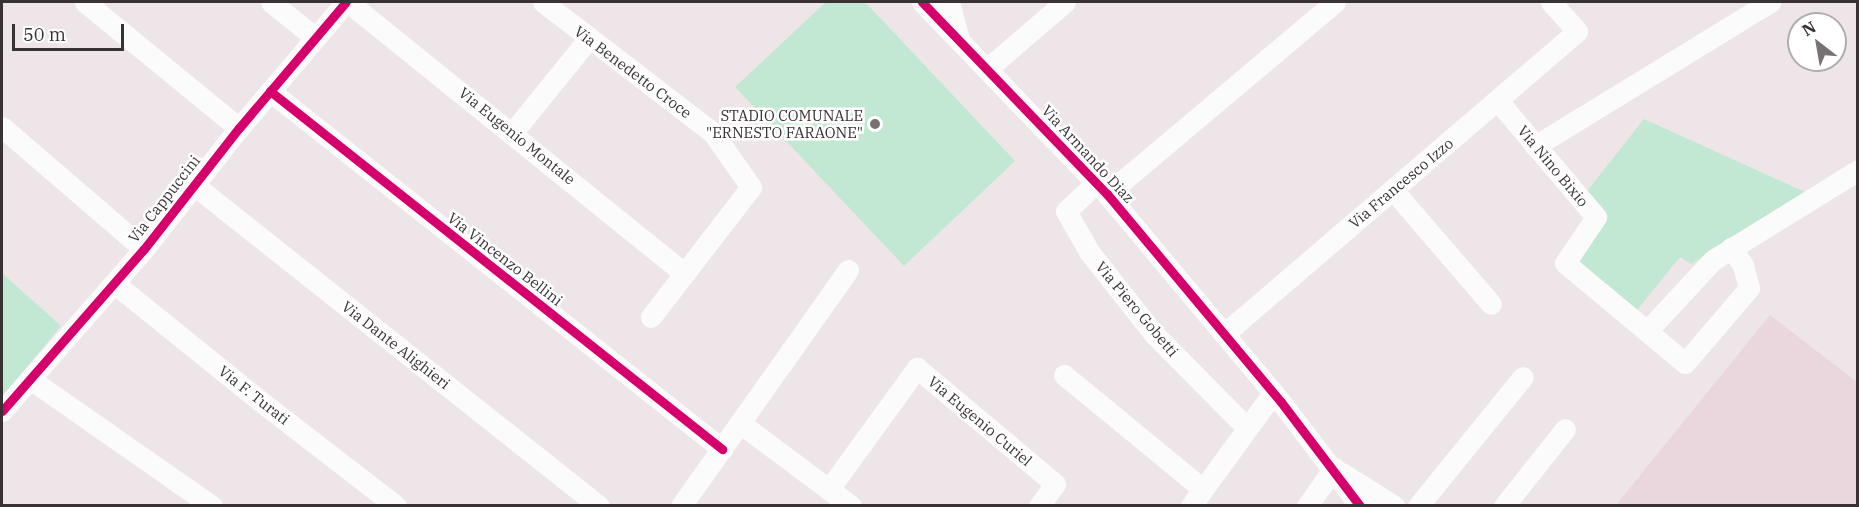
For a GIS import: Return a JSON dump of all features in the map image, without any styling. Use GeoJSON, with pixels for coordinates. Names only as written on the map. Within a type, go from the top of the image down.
{"type":"FeatureCollection","features":[{"type":"Feature","properties":{"kind":"street"},"geometry":{"type":"LineString","coordinates":[[85,2],[239,128]]}},
{"type":"Feature","properties":{"kind":"street"},"geometry":{"type":"LineString","coordinates":[[271,2],[314,37]]}},
{"type":"Feature","properties":{"kind":"street","name":"Via Cappuccini"},"geometry":{"type":"LineString","coordinates":[[2,411],[144,249],[239,128],[314,37],[347,2]]}},
{"type":"Feature","properties":{"kind":"street","name":"Via Eugenio Montale"},"geometry":{"type":"LineString","coordinates":[[347,2],[513,132],[684,273]]}},
{"type":"Feature","properties":{"kind":"street","name":"Via Benedetto Croce"},"geometry":{"type":"LineString","coordinates":[[543,2],[713,133],[751,188],[651,317]]}},
{"type":"Feature","properties":{"kind":"street","name":"Via Armando Diaz"},"geometry":{"type":"LineString","coordinates":[[922,2],[1102,188],[1334,468]]}},
{"type":"Feature","properties":{"kind":"street"},"geometry":{"type":"LineString","coordinates":[[949,2],[959,40]]}},
{"type":"Feature","properties":{"kind":"street"},"geometry":{"type":"LineString","coordinates":[[987,69],[1065,2]]}},
{"type":"Feature","properties":{"kind":"street"},"geometry":{"type":"LineString","coordinates":[[1102,188],[1335,2]]}},
{"type":"Feature","properties":{"kind":"street","name":"Via Francesco Izzo"},"geometry":{"type":"LineString","coordinates":[[1224,334],[1577,31],[1551,2]]}},
{"type":"Feature","properties":{"kind":"street"},"geometry":{"type":"LineString","coordinates":[[1535,146],[1770,2]]}},
{"type":"Feature","properties":{"kind":"street"},"geometry":{"type":"LineString","coordinates":[[513,132],[589,38]]}},
{"type":"Feature","properties":{"kind":"street","name":"Via Vincenzo Bellini"},"geometry":{"type":"LineString","coordinates":[[270,92],[722,449]]}},
{"type":"Feature","properties":{"kind":"street","name":"Via Nino Bixio"},"geometry":{"type":"LineString","coordinates":[[1498,101],[1596,217],[1564,263],[1647,331]]}},
{"type":"Feature","properties":{"kind":"street"},"geometry":{"type":"LineString","coordinates":[[2,127],[144,249]]}},
{"type":"Feature","properties":{"kind":"street"},"geometry":{"type":"LineString","coordinates":[[1731,248],[1743,265],[1749,288],[1686,363],[1647,331],[1713,260],[1731,248],[1857,170]]}},
{"type":"Feature","properties":{"kind":"street","name":"Via Dante Alighieri"},"geometry":{"type":"LineString","coordinates":[[194,185],[599,506]]}},
{"type":"Feature","properties":{"kind":"street","name":"Via Piero Gobetti"},"geometry":{"type":"LineString","coordinates":[[1102,188],[1066,211],[1090,253],[1154,333],[1247,428]]}},
{"type":"Feature","properties":{"kind":"street"},"geometry":{"type":"LineString","coordinates":[[1393,190],[1491,304]]}},
{"type":"Feature","properties":{"kind":"street"},"geometry":{"type":"LineString","coordinates":[[681,506],[848,270]]}},
{"type":"Feature","properties":{"kind":"street","name":"Via F. Turati"},"geometry":{"type":"LineString","coordinates":[[114,283],[264,404],[396,506]]}},
{"type":"Feature","properties":{"kind":"street","name":"Via Eugenio Curiel"},"geometry":{"type":"LineString","coordinates":[[829,489],[917,368],[1055,484],[1039,506]]}},
{"type":"Feature","properties":{"kind":"street"},"geometry":{"type":"LineString","coordinates":[[1064,375],[1197,497],[1273,393]]}},
{"type":"Feature","properties":{"kind":"street"},"geometry":{"type":"LineString","coordinates":[[1418,506],[1523,377]]}},
{"type":"Feature","properties":{"kind":"street"},"geometry":{"type":"LineString","coordinates":[[30,379],[213,506]]}},
{"type":"Feature","properties":{"kind":"street"},"geometry":{"type":"LineString","coordinates":[[740,423],[851,506]]}},
{"type":"Feature","properties":{"kind":"street"},"geometry":{"type":"LineString","coordinates":[[1504,506],[1565,429]]}},
{"type":"Feature","properties":{"kind":"street"},"geometry":{"type":"LineString","coordinates":[[1307,506],[1334,468]]}},
{"type":"Feature","properties":{"kind":"street"},"geometry":{"type":"LineString","coordinates":[[1334,468],[1360,506]]}},
{"type":"Feature","properties":{"kind":"street"},"geometry":{"type":"LineString","coordinates":[[1334,468],[1394,506]]}},
{"type":"Feature","properties":{"kind":"shaded area"},"geometry":{"type":"Polygon","coordinates":[[[1770,315],[1857,382],[1857,505],[1616,505],[1770,315]]]}},
{"type":"Feature","properties":{"kind":"green space","name":"STADIO COMUNALE \"ERNESTO FARAONE\""},"geometry":{"type":"Polygon","coordinates":[[[826,2],[865,2],[1015,161],[904,266],[735,87],[826,2]]]}},
{"type":"Feature","properties":{"kind":"green space"},"geometry":{"type":"Polygon","coordinates":[[[1644,119],[1807,193],[1691,264],[1680,257],[1637,310],[1575,259],[1608,216],[1587,191],[1644,119]]]}},
{"type":"Feature","properties":{"kind":"green space"},"geometry":{"type":"Polygon","coordinates":[[[2,273],[61,326],[2,397],[2,273]]]}},
{"type":"Feature","properties":{"kind":"cycle path"},"geometry":{"type":"LineString","coordinates":[[2,411],[144,249],[239,128],[346,2]]}},
{"type":"Feature","properties":{"kind":"cycle path"},"geometry":{"type":"LineString","coordinates":[[922,2],[1107,194],[1281,402],[1360,506]]}},
{"type":"Feature","properties":{"kind":"cycle path"},"geometry":{"type":"LineString","coordinates":[[270,91],[722,449]]}},
{"type":"Feature","properties":{"kind":"place","name":"STADIO COMUNALE \"ERNESTO FARAONE\""},"geometry":{"type":"Point","coordinates":[875,124]}}]}
